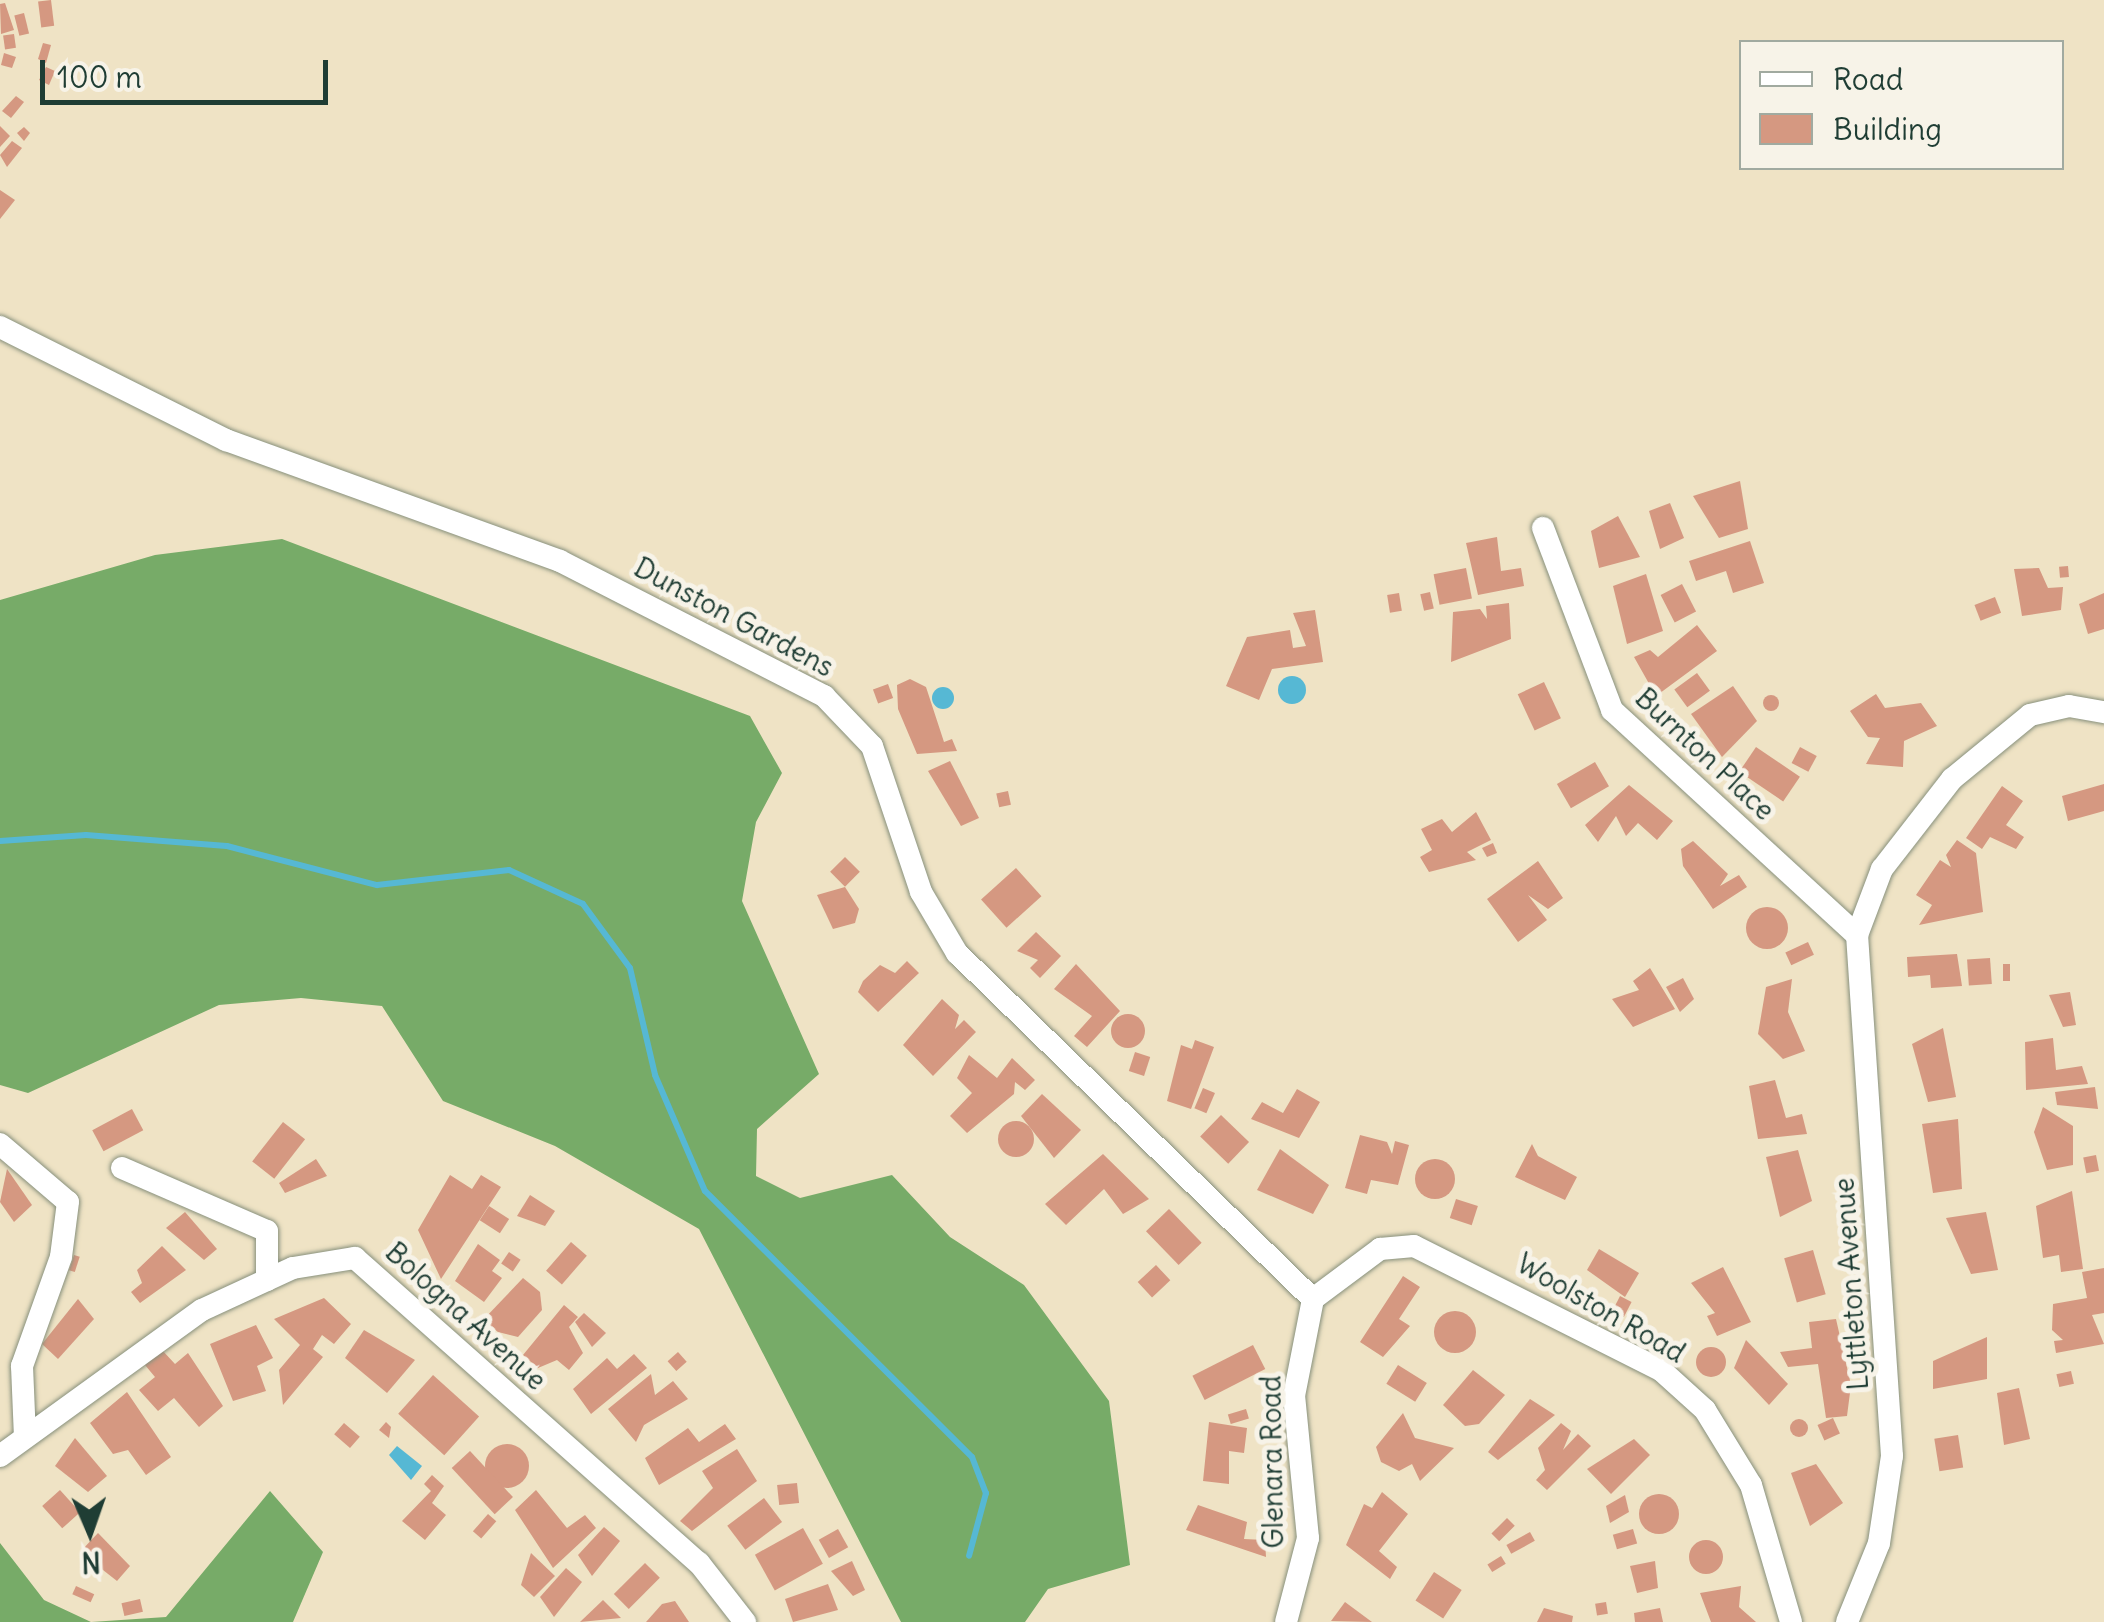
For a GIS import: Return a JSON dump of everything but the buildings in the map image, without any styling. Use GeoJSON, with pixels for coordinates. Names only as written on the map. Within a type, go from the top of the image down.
{"type":"FeatureCollection","features":[{"type":"Feature","properties":{"kind":"street","name":"Dunston Gardens"},"geometry":{"type":"LineString","coordinates":[[0,327],[277,461],[560,561],[824,696],[872,746],[921,892],[957,953],[1314,1298]]}},
{"type":"Feature","properties":{"kind":"street","name":"Burnton Place"},"geometry":{"type":"LineString","coordinates":[[1543,528],[1612,710],[1857,935]]}},
{"type":"Feature","properties":{"kind":"street"},"geometry":{"type":"LineString","coordinates":[[1857,935],[1882,869],[1952,779],[2030,715],[2070,706],[2104,712]]}},
{"type":"Feature","properties":{"kind":"street","name":"Lyttleton Avenue"},"geometry":{"type":"LineString","coordinates":[[1847,1622],[1879,1542],[1892,1456],[1857,935]]}},
{"type":"Feature","properties":{"kind":"street"},"geometry":{"type":"LineString","coordinates":[[0,1144],[68,1202],[61,1257],[22,1366],[25,1437]]}},
{"type":"Feature","properties":{"kind":"street"},"geometry":{"type":"LineString","coordinates":[[122,1168],[268,1231],[268,1280]]}},
{"type":"Feature","properties":{"kind":"street","name":"Woolston Road"},"geometry":{"type":"LineString","coordinates":[[1314,1298],[1368,1255],[1414,1246],[1662,1371],[1704,1410],[1751,1485],[1792,1622]]}},
{"type":"Feature","properties":{"kind":"street","name":"Bologna Avenue"},"geometry":{"type":"LineString","coordinates":[[0,1456],[118,1363],[268,1280],[326,1258],[356,1258],[699,1563],[745,1622]]}},
{"type":"Feature","properties":{"kind":"street","name":"Glenara Road"},"geometry":{"type":"LineString","coordinates":[[1286,1622],[1308,1538],[1294,1396],[1314,1298]]}},
{"type":"Feature","properties":{"kind":"green space"},"geometry":{"type":"Polygon","coordinates":[[[282,539],[750,716],[782,773],[756,822],[742,901],[819,1074],[757,1129],[756,1176],[800,1198],[892,1175],[950,1237],[1024,1285],[1109,1401],[1130,1565],[1048,1589],[1025,1622],[901,1622],[699,1229],[555,1146],[443,1101],[382,1006],[301,998],[219,1005],[28,1093],[0,1085],[0,600],[155,555],[282,539]]]}},
{"type":"Feature","properties":{"kind":"green space"},"geometry":{"type":"Polygon","coordinates":[[[270,1491],[323,1552],[293,1622],[91,1622],[166,1617],[270,1491]]]}},
{"type":"Feature","properties":{"kind":"green space"},"geometry":{"type":"Polygon","coordinates":[[[0,1543],[44,1600],[91,1622],[0,1622],[0,1543]]]}},
{"type":"Feature","properties":{"kind":"water"},"geometry":{"type":"Polygon","coordinates":[[[1292,676],[1302,680],[1306,690],[1302,700],[1292,704],[1282,700],[1278,690],[1282,680],[1292,676]]]}},
{"type":"Feature","properties":{"kind":"water"},"geometry":{"type":"Polygon","coordinates":[[[943,687],[951,690],[951,706],[943,709],[935,706],[932,698],[935,690],[943,687]]]}},
{"type":"Feature","properties":{"kind":"water"},"geometry":{"type":"Polygon","coordinates":[[[397,1446],[422,1466],[411,1480],[389,1455],[397,1446]]]}},
{"type":"Feature","properties":{"kind":"waterway"},"geometry":{"type":"LineString","coordinates":[[0,841],[86,835],[227,846],[377,885],[509,870],[583,904],[630,968],[655,1075],[705,1191],[972,1457],[986,1493],[969,1556]]}}]}
